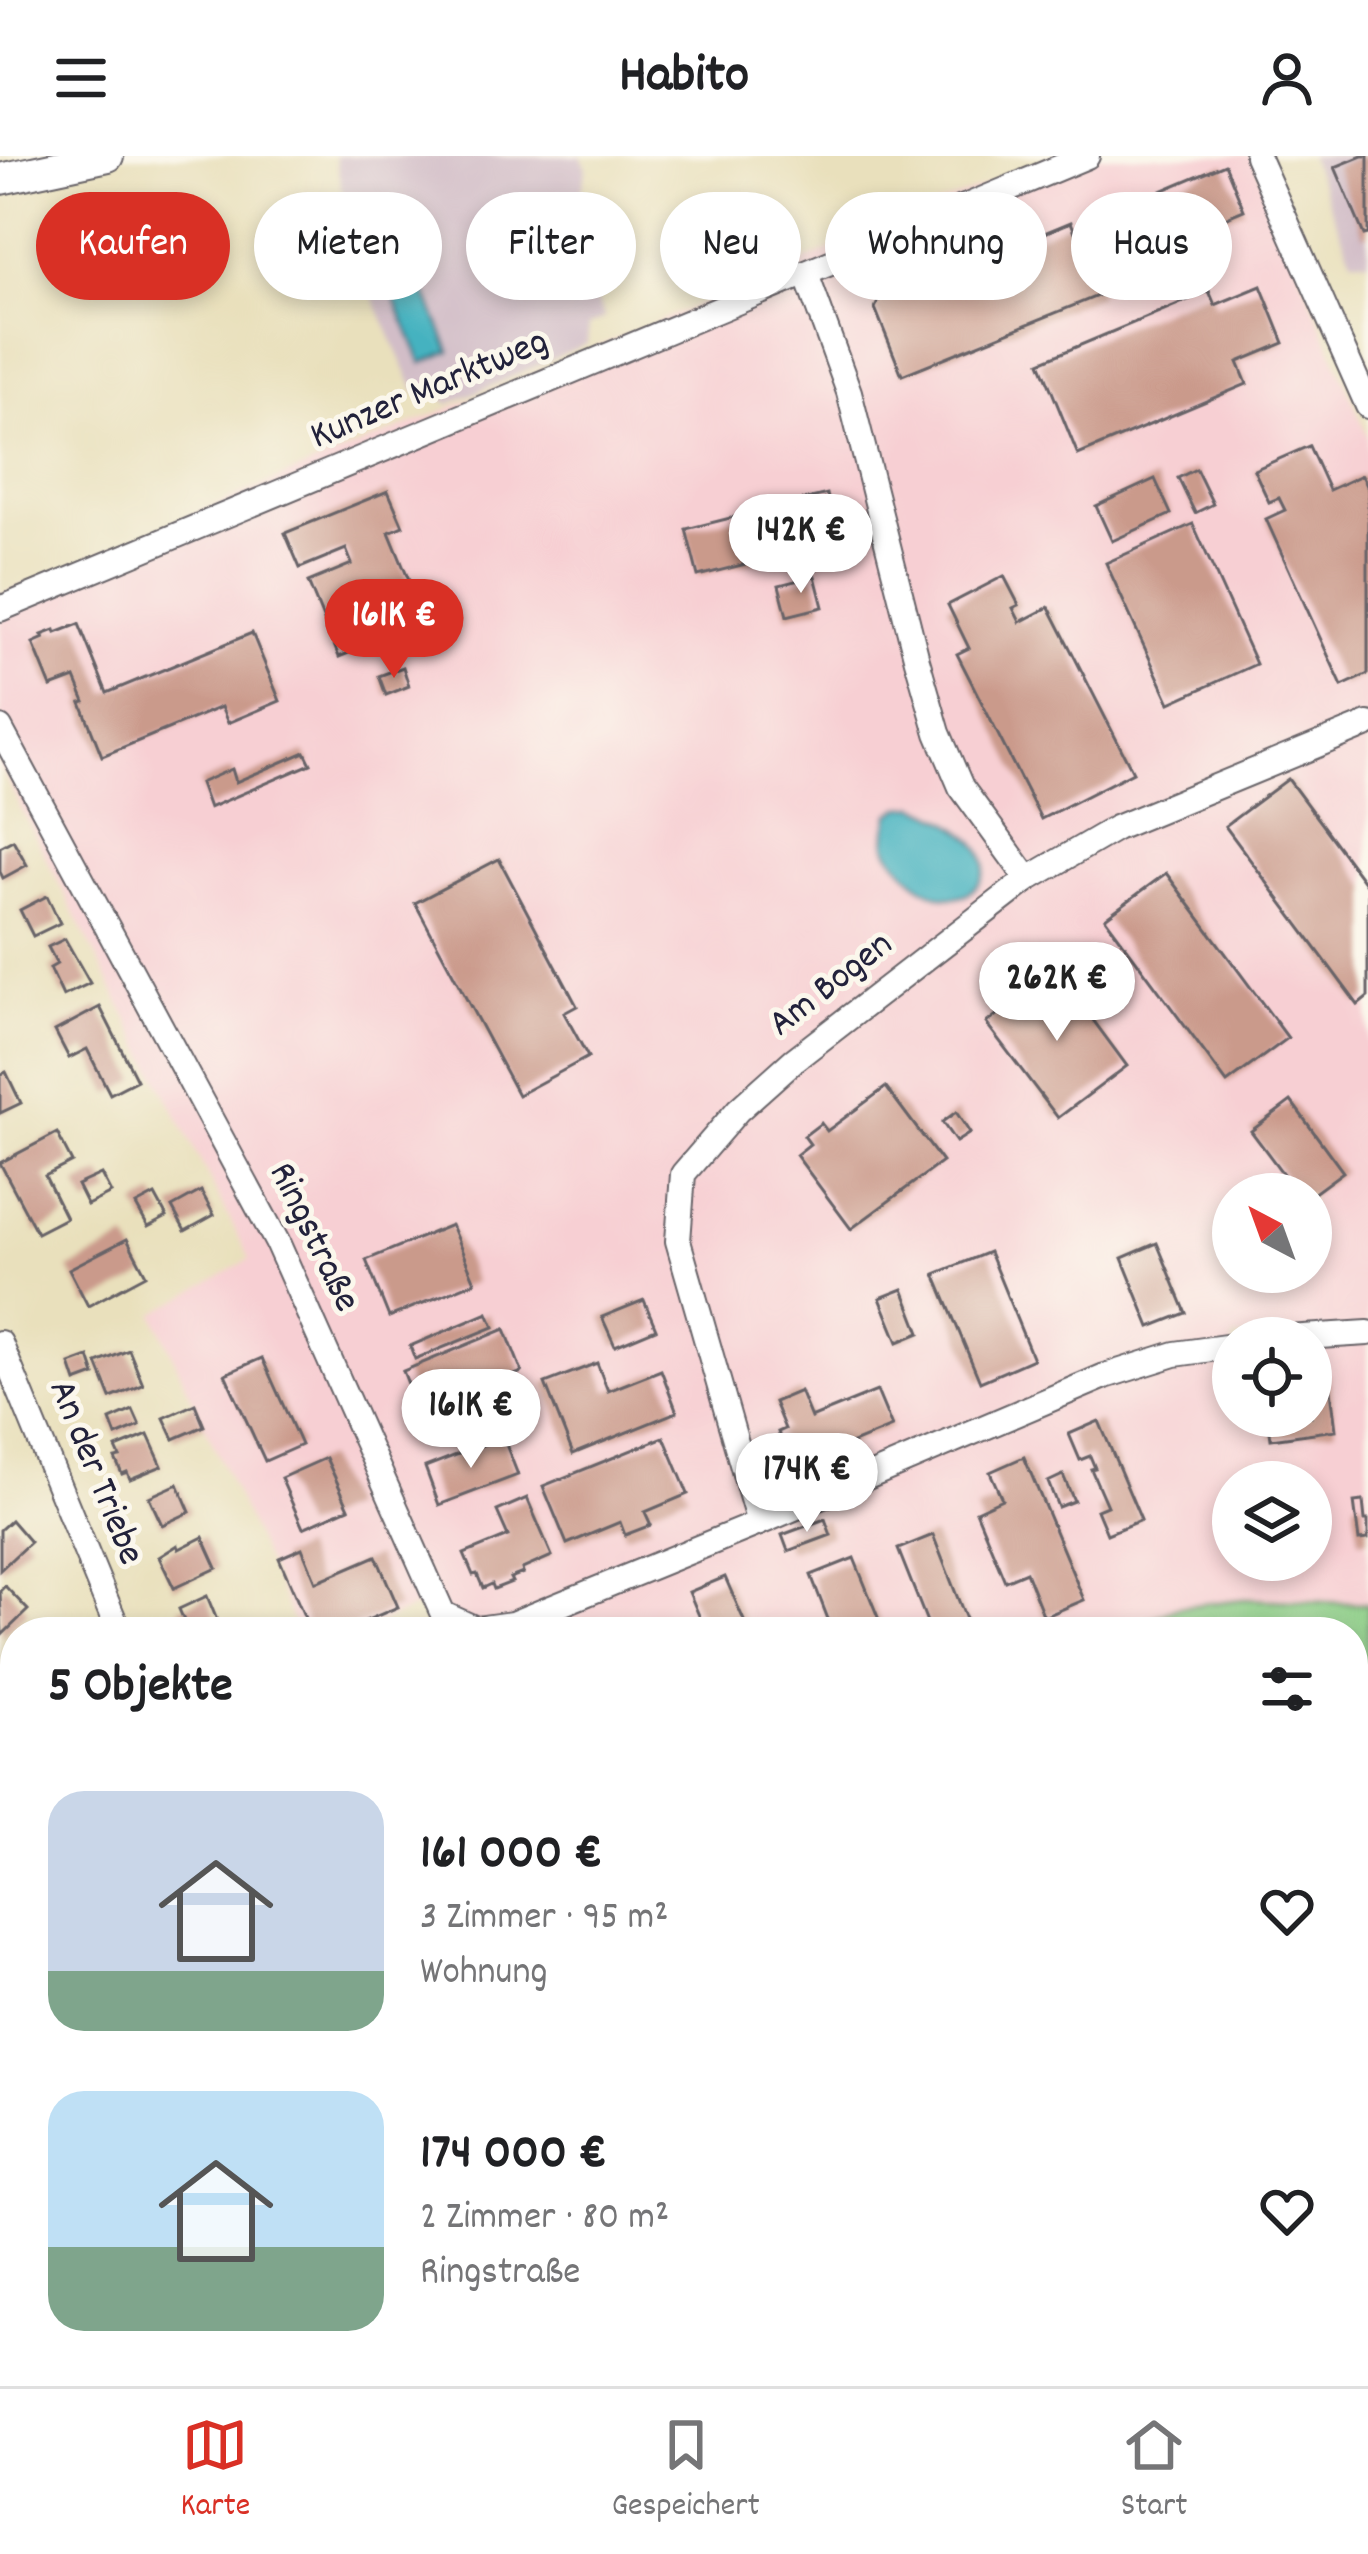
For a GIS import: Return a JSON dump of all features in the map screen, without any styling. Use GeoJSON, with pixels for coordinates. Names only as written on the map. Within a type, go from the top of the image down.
{"type":"FeatureCollection","features":[{"type":"Feature","properties":{"kind":"main road"},"geometry":{"type":"LineString","coordinates":[[0,178],[108,156]]}},
{"type":"Feature","properties":{"kind":"street","name":"Kunzer Marktweg"},"geometry":{"type":"LineString","coordinates":[[0,609],[1088,156]]}},
{"type":"Feature","properties":{"kind":"street"},"geometry":{"type":"LineString","coordinates":[[1257,156],[1368,406]]}},
{"type":"Feature","properties":{"kind":"street"},"geometry":{"type":"LineString","coordinates":[[806,274],[849,392],[938,733],[961,787],[1028,879]]}},
{"type":"Feature","properties":{"kind":"street","name":"Am Bogen"},"geometry":{"type":"LineString","coordinates":[[759,1523],[678,1241],[683,1174],[738,1110],[794,1060],[1028,879],[1116,828],[1368,724]]}},
{"type":"Feature","properties":{"kind":"street","name":"Ringstraße"},"geometry":{"type":"LineString","coordinates":[[0,728],[277,1242],[442,1614],[449,1617]]}},
{"type":"Feature","properties":{"kind":"street"},"geometry":{"type":"LineString","coordinates":[[1332,1335],[1368,1333]]}},
{"type":"Feature","properties":{"kind":"street","name":"An der Triebe"},"geometry":{"type":"LineString","coordinates":[[0,1342],[113,1617]]}},
{"type":"Feature","properties":{"kind":"street","name":"Ringstraße"},"geometry":{"type":"LineString","coordinates":[[529,1617],[1105,1376],[1175,1354],[1212,1349]]}},
{"type":"Feature","properties":{"kind":"shaded area"},"geometry":{"type":"Polygon","coordinates":[[[335,156],[581,156],[587,168],[581,192],[466,192],[466,300],[597,300],[605,318],[589,325],[587,344],[449,404],[430,390],[416,393],[374,300],[442,300],[442,192],[342,192],[335,156]]]}},
{"type":"Feature","properties":{"kind":"shaded area"},"geometry":{"type":"Polygon","coordinates":[[[1056,156],[1252,156],[1368,437],[1368,1604],[1244,1599],[1178,1607],[1155,1617],[426,1617],[423,1604],[394,1617],[291,1617],[154,1314],[250,1259],[0,767],[0,595],[710,300],[801,300],[801,262],[825,252],[825,300],[1047,300],[1047,192],[969,192],[1056,156]]]}},
{"type":"Feature","properties":{"kind":"shaded area"},"geometry":{"type":"Polygon","coordinates":[[[1309,156],[1368,156],[1368,261],[1352,259],[1309,156]]]}},
{"type":"Feature","properties":{"kind":"green space"},"geometry":{"type":"Polygon","coordinates":[[[1244,1599],[1368,1604],[1368,1617],[1155,1617],[1178,1607],[1244,1599]]]}},
{"type":"Feature","properties":{"kind":"water"},"geometry":{"type":"Polygon","coordinates":[[[395,300],[429,300],[450,351],[422,363],[395,300]]]}},
{"type":"Feature","properties":{"kind":"water"},"geometry":{"type":"Polygon","coordinates":[[[916,806],[959,828],[979,848],[985,869],[969,892],[949,897],[929,891],[890,852],[886,841],[890,814],[916,806]]]}},
{"type":"Feature","properties":{"kind":"building"},"geometry":{"type":"Polygon","coordinates":[[[1368,156],[1368,234],[1364,235],[1335,167],[1368,156]]]}},
{"type":"Feature","properties":{"kind":"building"},"geometry":{"type":"Polygon","coordinates":[[[1225,164],[1244,210],[1232,215],[1232,192],[1159,192],[1225,164]]]}},
{"type":"Feature","properties":{"kind":"building"},"geometry":{"type":"Polygon","coordinates":[[[1071,222],[1071,300],[1088,300],[902,375],[875,308],[879,300],[1047,300],[1047,232],[1071,222]]]}},
{"type":"Feature","properties":{"kind":"building"},"geometry":{"type":"Polygon","coordinates":[[[1261,286],[1284,343],[1238,362],[1247,384],[1078,455],[1040,362],[1188,300],[1213,300],[1215,305],[1261,286]]]}},
{"type":"Feature","properties":{"kind":"building"},"geometry":{"type":"Polygon","coordinates":[[[1309,446],[1329,490],[1362,475],[1368,488],[1368,674],[1342,686],[1266,519],[1285,510],[1279,498],[1269,502],[1254,470],[1309,446]]]}},
{"type":"Feature","properties":{"kind":"building"},"geometry":{"type":"Polygon","coordinates":[[[1196,469],[1213,504],[1195,513],[1178,478],[1196,469]]]}},
{"type":"Feature","properties":{"kind":"building"},"geometry":{"type":"Polygon","coordinates":[[[1155,479],[1171,514],[1112,541],[1096,506],[1155,479]]]}},
{"type":"Feature","properties":{"kind":"building"},"geometry":{"type":"Polygon","coordinates":[[[388,491],[403,526],[389,532],[426,622],[339,657],[308,582],[352,564],[346,549],[300,568],[285,533],[388,491]]]}},
{"type":"Feature","properties":{"kind":"building"},"geometry":{"type":"Polygon","coordinates":[[[827,494],[838,541],[698,576],[686,529],[827,494]]]}},
{"type":"Feature","properties":{"kind":"building"},"geometry":{"type":"Polygon","coordinates":[[[1193,524],[1256,664],[1170,703],[1106,563],[1193,524]]]}},
{"type":"Feature","properties":{"kind":"building"},"geometry":{"type":"Polygon","coordinates":[[[815,576],[823,607],[787,616],[779,585],[815,576]]]}},
{"type":"Feature","properties":{"kind":"building"},"geometry":{"type":"Polygon","coordinates":[[[1004,576],[1019,605],[1013,608],[1020,622],[1049,607],[1133,772],[1041,819],[957,654],[969,648],[948,605],[1004,576]]]}},
{"type":"Feature","properties":{"kind":"building"},"geometry":{"type":"Polygon","coordinates":[[[79,624],[107,693],[252,633],[280,701],[228,723],[221,707],[102,756],[75,678],[51,687],[33,643],[42,635],[79,624]]]}},
{"type":"Feature","properties":{"kind":"building"},"geometry":{"type":"Polygon","coordinates":[[[403,667],[409,686],[386,695],[379,676],[403,667]]]}},
{"type":"Feature","properties":{"kind":"building"},"geometry":{"type":"Polygon","coordinates":[[[305,752],[311,764],[209,808],[200,783],[232,769],[236,782],[305,752]]]}},
{"type":"Feature","properties":{"kind":"building"},"geometry":{"type":"Polygon","coordinates":[[[1288,779],[1368,887],[1368,997],[1358,1005],[1225,826],[1288,779]]]}},
{"type":"Feature","properties":{"kind":"building"},"geometry":{"type":"Polygon","coordinates":[[[13,840],[27,865],[3,878],[0,847],[13,840]]]}},
{"type":"Feature","properties":{"kind":"building"},"geometry":{"type":"Polygon","coordinates":[[[499,859],[577,1006],[564,1013],[588,1057],[518,1095],[415,903],[499,859]]]}},
{"type":"Feature","properties":{"kind":"building"},"geometry":{"type":"Polygon","coordinates":[[[1166,873],[1288,1038],[1227,1083],[1105,918],[1166,873]]]}},
{"type":"Feature","properties":{"kind":"building"},"geometry":{"type":"Polygon","coordinates":[[[47,896],[60,923],[33,936],[20,910],[47,896]]]}},
{"type":"Feature","properties":{"kind":"building"},"geometry":{"type":"Polygon","coordinates":[[[65,939],[90,983],[63,996],[50,968],[57,964],[48,947],[65,939]]]}},
{"type":"Feature","properties":{"kind":"building"},"geometry":{"type":"Polygon","coordinates":[[[1056,970],[1127,1066],[1058,1118],[986,1023],[1056,970]]]}},
{"type":"Feature","properties":{"kind":"building"},"geometry":{"type":"Polygon","coordinates":[[[100,1007],[137,1080],[110,1094],[87,1049],[69,1058],[55,1031],[100,1007]]]}},
{"type":"Feature","properties":{"kind":"building"},"geometry":{"type":"Polygon","coordinates":[[[6,1072],[21,1103],[0,1113],[0,1075],[6,1072]]]}},
{"type":"Feature","properties":{"kind":"building"},"geometry":{"type":"Polygon","coordinates":[[[886,1087],[942,1162],[851,1229],[796,1155],[810,1144],[804,1136],[821,1123],[827,1131],[886,1087]]]}},
{"type":"Feature","properties":{"kind":"building"},"geometry":{"type":"Polygon","coordinates":[[[1291,1101],[1343,1172],[1332,1180],[1332,1173],[1282,1173],[1251,1131],[1291,1101]]]}},
{"type":"Feature","properties":{"kind":"building"},"geometry":{"type":"Polygon","coordinates":[[[956,1112],[970,1133],[956,1142],[942,1122],[956,1112]]]}},
{"type":"Feature","properties":{"kind":"building"},"geometry":{"type":"Polygon","coordinates":[[[57,1133],[72,1162],[45,1176],[66,1218],[37,1233],[0,1163],[57,1133]]]}},
{"type":"Feature","properties":{"kind":"building"},"geometry":{"type":"Polygon","coordinates":[[[101,1174],[111,1193],[87,1205],[77,1185],[101,1174]]]}},
{"type":"Feature","properties":{"kind":"building"},"geometry":{"type":"Polygon","coordinates":[[[201,1191],[214,1215],[185,1231],[172,1207],[201,1191]]]}},
{"type":"Feature","properties":{"kind":"building"},"geometry":{"type":"Polygon","coordinates":[[[155,1195],[167,1217],[148,1227],[136,1205],[155,1195]]]}},
{"type":"Feature","properties":{"kind":"building"},"geometry":{"type":"Polygon","coordinates":[[[451,1225],[475,1282],[389,1317],[366,1260],[451,1225]]]}},
{"type":"Feature","properties":{"kind":"building"},"geometry":{"type":"Polygon","coordinates":[[[127,1239],[146,1275],[88,1306],[69,1269],[127,1239]]]}},
{"type":"Feature","properties":{"kind":"building"},"geometry":{"type":"Polygon","coordinates":[[[1157,1243],[1186,1313],[1150,1327],[1122,1258],[1157,1243]]]}},
{"type":"Feature","properties":{"kind":"building"},"geometry":{"type":"Polygon","coordinates":[[[989,1252],[1033,1359],[980,1382],[935,1274],[989,1252]]]}},
{"type":"Feature","properties":{"kind":"building"},"geometry":{"type":"Polygon","coordinates":[[[903,1289],[920,1333],[898,1342],[880,1298],[903,1289]]]}},
{"type":"Feature","properties":{"kind":"building"},"geometry":{"type":"Polygon","coordinates":[[[644,1300],[656,1329],[615,1346],[602,1317],[644,1300]]]}},
{"type":"Feature","properties":{"kind":"building"},"geometry":{"type":"Polygon","coordinates":[[[488,1313],[494,1327],[415,1359],[410,1346],[488,1313]]]}},
{"type":"Feature","properties":{"kind":"building"},"geometry":{"type":"Polygon","coordinates":[[[505,1329],[522,1372],[420,1414],[403,1371],[505,1329]]]}},
{"type":"Feature","properties":{"kind":"building"},"geometry":{"type":"Polygon","coordinates":[[[129,1350],[143,1385],[111,1398],[97,1363],[129,1350]]]}},
{"type":"Feature","properties":{"kind":"building"},"geometry":{"type":"Polygon","coordinates":[[[89,1357],[95,1375],[76,1382],[70,1364],[89,1357]]]}},
{"type":"Feature","properties":{"kind":"building"},"geometry":{"type":"Polygon","coordinates":[[[262,1358],[301,1445],[265,1461],[225,1374],[262,1358]]]}},
{"type":"Feature","properties":{"kind":"building"},"geometry":{"type":"Polygon","coordinates":[[[597,1363],[608,1391],[661,1370],[677,1412],[573,1454],[545,1383],[597,1363]]]}},
{"type":"Feature","properties":{"kind":"building"},"geometry":{"type":"Polygon","coordinates":[[[800,1391],[811,1418],[877,1391],[892,1427],[792,1468],[778,1432],[785,1429],[774,1402],[800,1391]]]}},
{"type":"Feature","properties":{"kind":"building"},"geometry":{"type":"Polygon","coordinates":[[[195,1404],[204,1426],[174,1439],[164,1418],[195,1404]]]}},
{"type":"Feature","properties":{"kind":"building"},"geometry":{"type":"Polygon","coordinates":[[[133,1410],[140,1426],[116,1436],[110,1420],[133,1410]]]}},
{"type":"Feature","properties":{"kind":"building"},"geometry":{"type":"Polygon","coordinates":[[[1099,1421],[1141,1520],[1107,1534],[1097,1510],[1107,1506],[1091,1469],[1095,1468],[1090,1456],[1080,1460],[1069,1434],[1099,1421]]]}},
{"type":"Feature","properties":{"kind":"building"},"geometry":{"type":"Polygon","coordinates":[[[148,1435],[162,1466],[130,1479],[127,1472],[122,1474],[116,1448],[148,1435]]]}},
{"type":"Feature","properties":{"kind":"building"},"geometry":{"type":"Polygon","coordinates":[[[503,1437],[518,1475],[439,1505],[425,1467],[503,1437]]]}},
{"type":"Feature","properties":{"kind":"building"},"geometry":{"type":"Polygon","coordinates":[[[664,1437],[688,1494],[645,1512],[651,1525],[625,1535],[620,1522],[567,1544],[543,1486],[664,1437]]]}},
{"type":"Feature","properties":{"kind":"building"},"geometry":{"type":"Polygon","coordinates":[[[1024,1457],[1084,1600],[1044,1617],[1026,1572],[1005,1581],[976,1511],[1002,1499],[990,1472],[1024,1457]]]}},
{"type":"Feature","properties":{"kind":"building"},"geometry":{"type":"Polygon","coordinates":[[[326,1458],[349,1508],[303,1528],[281,1478],[326,1458]]]}},
{"type":"Feature","properties":{"kind":"building"},"geometry":{"type":"Polygon","coordinates":[[[1063,1475],[1074,1501],[1058,1507],[1048,1482],[1063,1475]]]}},
{"type":"Feature","properties":{"kind":"building"},"geometry":{"type":"Polygon","coordinates":[[[178,1484],[190,1512],[162,1525],[149,1497],[178,1484]]]}},
{"type":"Feature","properties":{"kind":"building"},"geometry":{"type":"Polygon","coordinates":[[[527,1498],[552,1556],[522,1569],[523,1573],[510,1578],[512,1582],[483,1588],[464,1554],[508,1536],[497,1511],[527,1498]]]}},
{"type":"Feature","properties":{"kind":"building"},"geometry":{"type":"Polygon","coordinates":[[[1363,1501],[1368,1539],[1359,1540],[1354,1502],[1363,1501]]]}},
{"type":"Feature","properties":{"kind":"building"},"geometry":{"type":"Polygon","coordinates":[[[825,1519],[831,1535],[788,1551],[782,1535],[825,1519]]]}},
{"type":"Feature","properties":{"kind":"building"},"geometry":{"type":"Polygon","coordinates":[[[11,1520],[30,1542],[0,1570],[0,1530],[11,1520]]]}},
{"type":"Feature","properties":{"kind":"building"},"geometry":{"type":"Polygon","coordinates":[[[933,1535],[965,1617],[925,1617],[898,1549],[933,1535]]]}},
{"type":"Feature","properties":{"kind":"building"},"geometry":{"type":"Polygon","coordinates":[[[203,1537],[217,1568],[174,1588],[159,1557],[203,1537]]]}},
{"type":"Feature","properties":{"kind":"building"},"geometry":{"type":"Polygon","coordinates":[[[302,1548],[316,1582],[376,1556],[398,1607],[375,1617],[305,1617],[279,1558],[302,1548]]]}},
{"type":"Feature","properties":{"kind":"building"},"geometry":{"type":"Polygon","coordinates":[[[854,1558],[878,1617],[827,1617],[811,1575],[854,1558]]]}},
{"type":"Feature","properties":{"kind":"building"},"geometry":{"type":"Polygon","coordinates":[[[725,1577],[742,1617],[700,1617],[689,1592],[725,1577]]]}},
{"type":"Feature","properties":{"kind":"building"},"geometry":{"type":"Polygon","coordinates":[[[5,1586],[28,1610],[21,1617],[1,1617],[0,1591],[5,1586]]]}},
{"type":"Feature","properties":{"kind":"building"},"geometry":{"type":"Polygon","coordinates":[[[207,1596],[216,1617],[182,1617],[179,1609],[207,1596]]]}}]}
